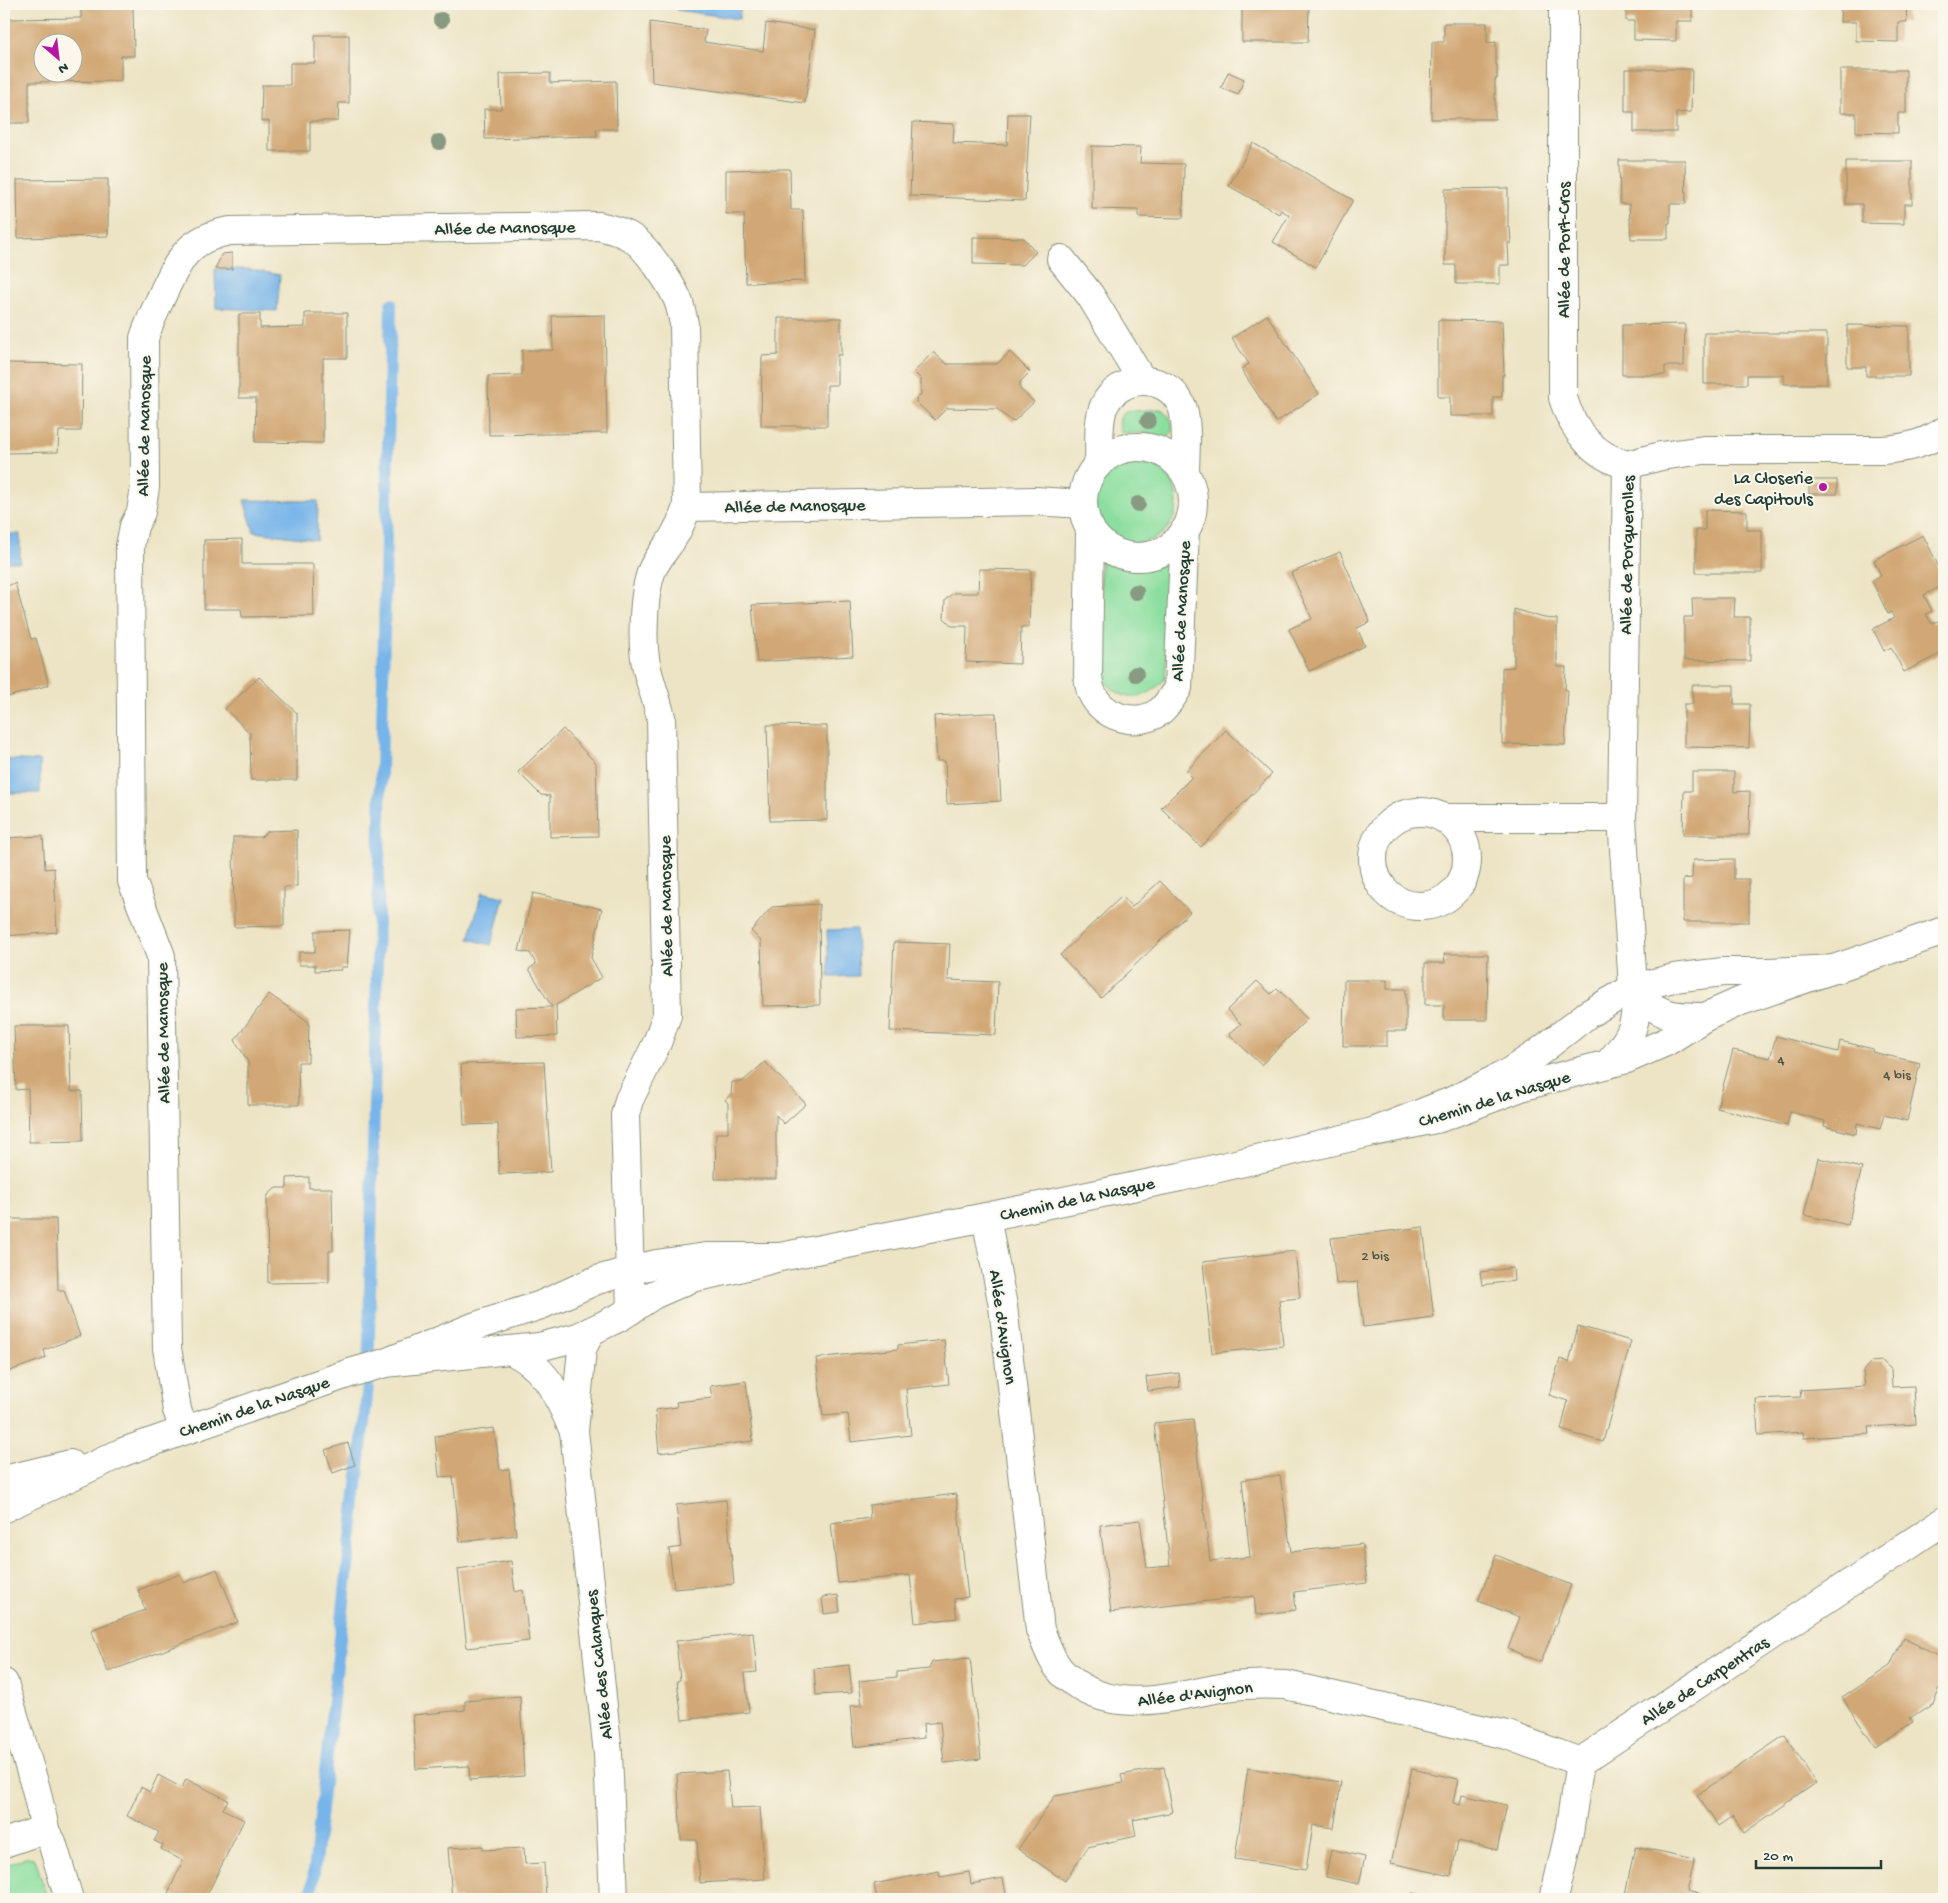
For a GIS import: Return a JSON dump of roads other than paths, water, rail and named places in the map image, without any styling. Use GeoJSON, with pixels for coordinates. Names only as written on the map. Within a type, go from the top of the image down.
{"type":"FeatureCollection","features":[{"type":"Feature","properties":{"kind":"street","name":"Allée de Port-Cros"},"geometry":{"type":"LineString","coordinates":[[1563,4],[1564,398],[1574,424],[1588,443],[1610,459],[1627,466]]}},
{"type":"Feature","properties":{"kind":"street","name":"Allée de Manosque"},"geometry":{"type":"LineString","coordinates":[[184,1430],[177,1410],[167,1348],[161,956],[132,881],[130,546],[134,526],[141,512],[145,487],[144,338],[148,325],[175,268],[185,253],[206,237],[230,231],[599,226],[616,230],[632,238],[646,250],[676,296],[681,308],[684,324],[687,507],[682,521],[651,573],[644,617],[644,650],[647,669],[656,694],[661,717],[667,1015],[658,1043],[629,1100],[625,1115],[631,1310]]}},
{"type":"Feature","properties":{"kind":"street"},"geometry":{"type":"LineString","coordinates":[[1061,259],[1090,295],[1142,380],[1126,384],[1112,393],[1104,407],[1101,423],[1100,463]]}},
{"type":"Feature","properties":{"kind":"street","name":"Allée de Manosque"},"geometry":{"type":"LineString","coordinates":[[687,507],[1035,501],[1086,516],[1096,538],[1110,550],[1127,557],[1146,557],[1164,551],[1178,540],[1188,524],[1193,507],[1192,489],[1185,472],[1185,421],[1181,405],[1172,392],[1158,382],[1142,380]]}},
{"type":"Feature","properties":{"kind":"street","name":"Allée de Porquerolles"},"geometry":{"type":"LineString","coordinates":[[1633,988],[1622,818],[1627,466],[1661,456],[1704,450],[1883,450],[1900,448],[1932,439],[1944,431]]}},
{"type":"Feature","properties":{"kind":"street","name":"Allée de Manosque"},"geometry":{"type":"LineString","coordinates":[[1185,472],[1172,459],[1157,450],[1139,447],[1122,449],[1100,463],[1093,470],[1085,486],[1088,676],[1091,691],[1100,704],[1112,714],[1128,719],[1143,719],[1158,712],[1170,702],[1178,688],[1185,530]]}},
{"type":"Feature","properties":{"kind":"street"},"geometry":{"type":"LineString","coordinates":[[1446,818],[1622,818]]}},
{"type":"Feature","properties":{"kind":"street","name":"Chemin de la Nasque"},"geometry":{"type":"LineString","coordinates":[[385,1362],[539,1347],[578,1337],[631,1310],[653,1295],[692,1278],[780,1257],[1180,1177],[1440,1118],[1524,1086],[1627,1059],[1666,1042],[1705,1017],[1741,1001],[1944,931]]}},
{"type":"Feature","properties":{"kind":"street","name":"Chemin de la Nasque"},"geometry":{"type":"LineString","coordinates":[[1373,1132],[1452,1101],[1508,1073],[1538,1053],[1578,1022],[1633,988],[1674,978],[1723,972],[1837,969]]}},
{"type":"Feature","properties":{"kind":"street"},"geometry":{"type":"LineString","coordinates":[[1597,1067],[1620,1050],[1636,1019],[1637,1005],[1633,988]]}},
{"type":"Feature","properties":{"kind":"street","name":"Chemin de la Nasque"},"geometry":{"type":"LineString","coordinates":[[1633,988],[1646,1003],[1670,1016],[1705,1017]]}},
{"type":"Feature","properties":{"kind":"street","name":"Chemin de la Nasque"},"geometry":{"type":"LineString","coordinates":[[1578,1022],[1576,1042],[1578,1052],[1597,1067]]}},
{"type":"Feature","properties":{"kind":"street","name":"Allée d'Avignon"},"geometry":{"type":"LineString","coordinates":[[986,1217],[1003,1306],[1040,1630],[1051,1657],[1066,1676],[1088,1690],[1119,1701],[1153,1701],[1259,1684],[1286,1686],[1507,1735],[1580,1762]]}},
{"type":"Feature","properties":{"kind":"street","name":"Chemin de la Nasque"},"geometry":{"type":"LineString","coordinates":[[4,1508],[123,1452],[385,1362],[476,1326],[541,1306],[597,1280],[656,1264],[706,1256],[780,1257]]}},
{"type":"Feature","properties":{"kind":"street"},"geometry":{"type":"LineString","coordinates":[[539,1347],[567,1293]]}},
{"type":"Feature","properties":{"kind":"street","name":"Allée des Calanques"},"geometry":{"type":"LineString","coordinates":[[591,1331],[582,1349],[574,1431],[608,1754],[614,1899]]}},
{"type":"Feature","properties":{"kind":"street","name":"Allée des Calanques"},"geometry":{"type":"LineString","coordinates":[[510,1350],[526,1358],[542,1373],[558,1398],[574,1431]]}},
{"type":"Feature","properties":{"kind":"street","name":"Chemin de la Nasque"},"geometry":{"type":"LineString","coordinates":[[4,1480],[123,1452]]}},
{"type":"Feature","properties":{"kind":"street","name":"Allée de Carpentras"},"geometry":{"type":"LineString","coordinates":[[1580,1762],[1944,1521]]}},
{"type":"Feature","properties":{"kind":"street"},"geometry":{"type":"LineString","coordinates":[[4,1683],[36,1789],[46,1833],[52,1842],[69,1899]]}},
{"type":"Feature","properties":{"kind":"street"},"geometry":{"type":"LineString","coordinates":[[1554,1899],[1569,1833],[1580,1762]]}},
{"type":"Feature","properties":{"kind":"street"},"geometry":{"type":"LineString","coordinates":[[4,1843],[36,1832],[46,1833]]}},
{"type":"Feature","properties":{"kind":"water"},"geometry":{"type":"Polygon","coordinates":[[[678,4],[741,4],[739,19],[677,10],[678,4]]]}},
{"type":"Feature","properties":{"kind":"water"},"geometry":{"type":"Polygon","coordinates":[[[215,269],[247,269],[280,275],[277,311],[216,308],[215,269]]]}},
{"type":"Feature","properties":{"kind":"water"},"geometry":{"type":"Polygon","coordinates":[[[244,500],[318,501],[317,540],[254,532],[244,500]]]}},
{"type":"Feature","properties":{"kind":"water"},"geometry":{"type":"Polygon","coordinates":[[[4,534],[20,534],[20,562],[4,562],[4,534]]]}},
{"type":"Feature","properties":{"kind":"water"},"geometry":{"type":"Polygon","coordinates":[[[4,759],[40,761],[40,793],[4,793],[4,759]]]}},
{"type":"Feature","properties":{"kind":"water"},"geometry":{"type":"Polygon","coordinates":[[[482,892],[504,897],[491,945],[469,939],[482,892]]]}},
{"type":"Feature","properties":{"kind":"water"},"geometry":{"type":"Polygon","coordinates":[[[856,929],[858,976],[829,977],[827,930],[856,929]]]}},
{"type":"Feature","properties":{"kind":"waterway"},"geometry":{"type":"LineString","coordinates":[[311,1899],[368,1386],[391,304]]}},
{"type":"Feature","properties":{"kind":"place","name":"La Closerie des Capitouls"},"geometry":{"type":"Point","coordinates":[1823,487]}}]}
